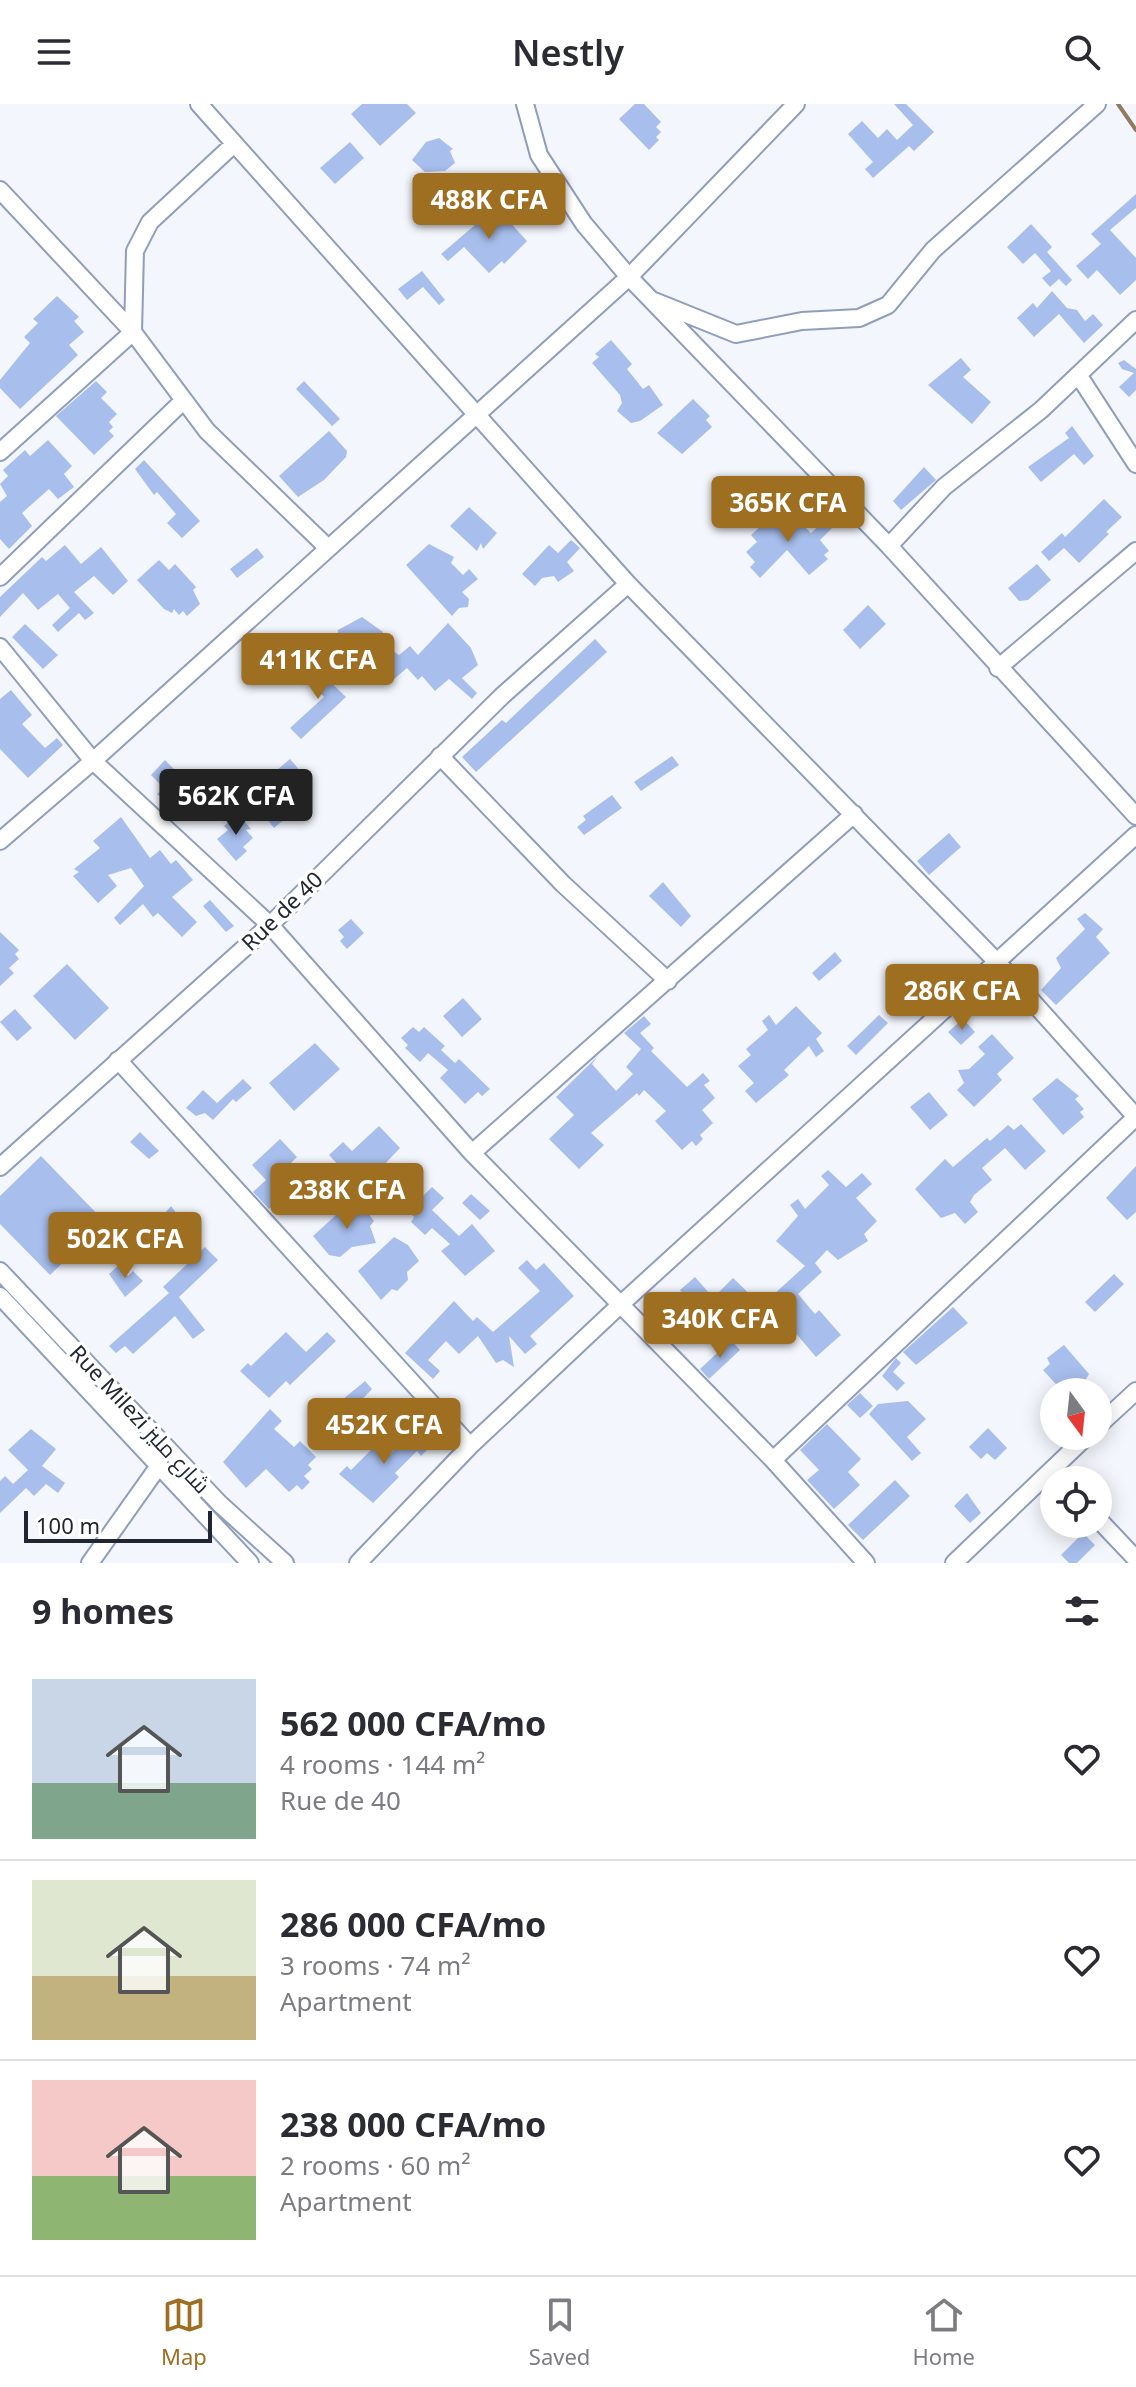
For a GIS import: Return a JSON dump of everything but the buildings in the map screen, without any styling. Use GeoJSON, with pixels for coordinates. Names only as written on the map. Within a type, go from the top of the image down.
{"type":"FeatureCollection","features":[{"type":"Feature","properties":{"kind":"street"},"geometry":{"type":"LineString","coordinates":[[199,104],[628,584],[997,962],[1136,1117],[773,1460]]}},
{"type":"Feature","properties":{"kind":"street"},"geometry":{"type":"LineString","coordinates":[[525,104],[539,155],[584,224],[629,277],[889,546],[1136,816]]}},
{"type":"Feature","properties":{"kind":"street"},"geometry":{"type":"LineString","coordinates":[[0,841],[93,761],[629,277],[796,104]]}},
{"type":"Feature","properties":{"kind":"street"},"geometry":{"type":"LineString","coordinates":[[649,299],[736,334],[802,321],[859,318],[888,305],[933,250],[1097,104]]}},
{"type":"Feature","properties":{"kind":"street"},"geometry":{"type":"LineString","coordinates":[[0,452],[133,332],[135,251],[150,222],[234,144]]}},
{"type":"Feature","properties":{"kind":"street"},"geometry":{"type":"LineString","coordinates":[[0,190],[133,332],[183,401],[235,460],[328,548]]}},
{"type":"Feature","properties":{"kind":"street"},"geometry":{"type":"LineString","coordinates":[[889,546],[954,478],[1079,376],[1136,320]]}},
{"type":"Feature","properties":{"kind":"street"},"geometry":{"type":"LineString","coordinates":[[1079,376],[1136,464]]}},
{"type":"Feature","properties":{"kind":"street"},"geometry":{"type":"LineString","coordinates":[[0,577],[183,401]]}},
{"type":"Feature","properties":{"kind":"street"},"geometry":{"type":"LineString","coordinates":[[998,668],[1136,551]]}},
{"type":"Feature","properties":{"kind":"street","name":"Rue de 40"},"geometry":{"type":"LineString","coordinates":[[0,1167],[270,925],[440,756],[628,584]]}},
{"type":"Feature","properties":{"kind":"street"},"geometry":{"type":"LineString","coordinates":[[0,647],[93,761],[270,925],[472,1153],[773,1460],[866,1563]]}},
{"type":"Feature","properties":{"kind":"street"},"geometry":{"type":"LineString","coordinates":[[440,756],[563,884],[668,981]]}},
{"type":"Feature","properties":{"kind":"street"},"geometry":{"type":"LineString","coordinates":[[472,1153],[854,814]]}},
{"type":"Feature","properties":{"kind":"street"},"geometry":{"type":"LineString","coordinates":[[358,1563],[470,1446],[620,1305],[1136,835]]}},
{"type":"Feature","properties":{"kind":"street"},"geometry":{"type":"LineString","coordinates":[[118,1060],[470,1446]]}},
{"type":"Feature","properties":{"kind":"street","name":"Rue Milezi شارع مليز"},"geometry":{"type":"LineString","coordinates":[[0,1271],[220,1504],[285,1563]]}},
{"type":"Feature","properties":{"kind":"street","name":"Rue Milezi شارع مليز"},"geometry":{"type":"LineString","coordinates":[[0,1296],[250,1563]]}},
{"type":"Feature","properties":{"kind":"street"},"geometry":{"type":"LineString","coordinates":[[1112,1413],[1136,1391]]}},
{"type":"Feature","properties":{"kind":"street"},"geometry":{"type":"LineString","coordinates":[[1063,1466],[1076,1450]]}},
{"type":"Feature","properties":{"kind":"street"},"geometry":{"type":"LineString","coordinates":[[90,1563],[158,1467]]}},
{"type":"Feature","properties":{"kind":"street"},"geometry":{"type":"LineString","coordinates":[[954,1563],[1040,1488]]}},
{"type":"Feature","properties":{"kind":"street"},"geometry":{"type":"LineString","coordinates":[[1112,1534],[1136,1559]]}},
{"type":"Feature","properties":{"kind":"waterway"},"geometry":{"type":"LineString","coordinates":[[1118,104],[1136,130]]}}]}
